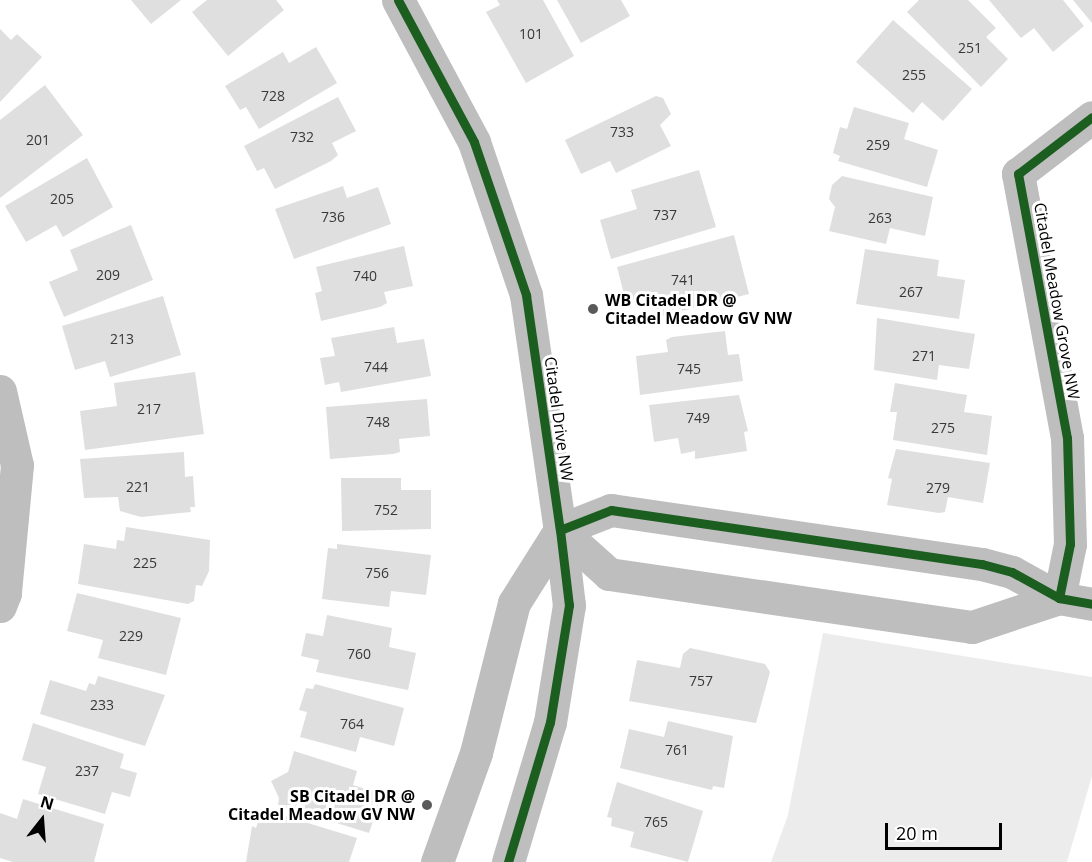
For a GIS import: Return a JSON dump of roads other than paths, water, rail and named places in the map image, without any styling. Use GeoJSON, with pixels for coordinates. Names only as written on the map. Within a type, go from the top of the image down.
{"type":"FeatureCollection","features":[{"type":"Feature","properties":{"kind":"street","name":"Citadel Drive NW"},"geometry":{"type":"LineString","coordinates":[[398,0],[474,141],[526,295],[560,530],[569,605],[554,699],[508,862]]}},
{"type":"Feature","properties":{"kind":"street","name":"Citadel Meadow Grove NW"},"geometry":{"type":"LineString","coordinates":[[1059,598],[1070,544],[1067,438],[1018,174],[1092,117]]}},
{"type":"Feature","properties":{"kind":"street"},"geometry":{"type":"LineString","coordinates":[[0,391],[17,465],[5,593],[0,606]]}},
{"type":"Feature","properties":{"kind":"street"},"geometry":{"type":"LineString","coordinates":[[437,862],[476,753],[514,603],[560,530],[611,510],[982,564],[1012,572],[1059,598],[1092,604]]}},
{"type":"Feature","properties":{"kind":"street"},"geometry":{"type":"LineString","coordinates":[[560,530],[609,574],[972,627],[1059,598]]}},
{"type":"Feature","properties":{"kind":"place","name":"WB Citadel DR @ Citadel Meadow GV NW"},"geometry":{"type":"Point","coordinates":[593,309]}},
{"type":"Feature","properties":{"kind":"place","name":"SB Citadel DR @ Citadel Meadow GV NW"},"geometry":{"type":"Point","coordinates":[427,805]}}]}
